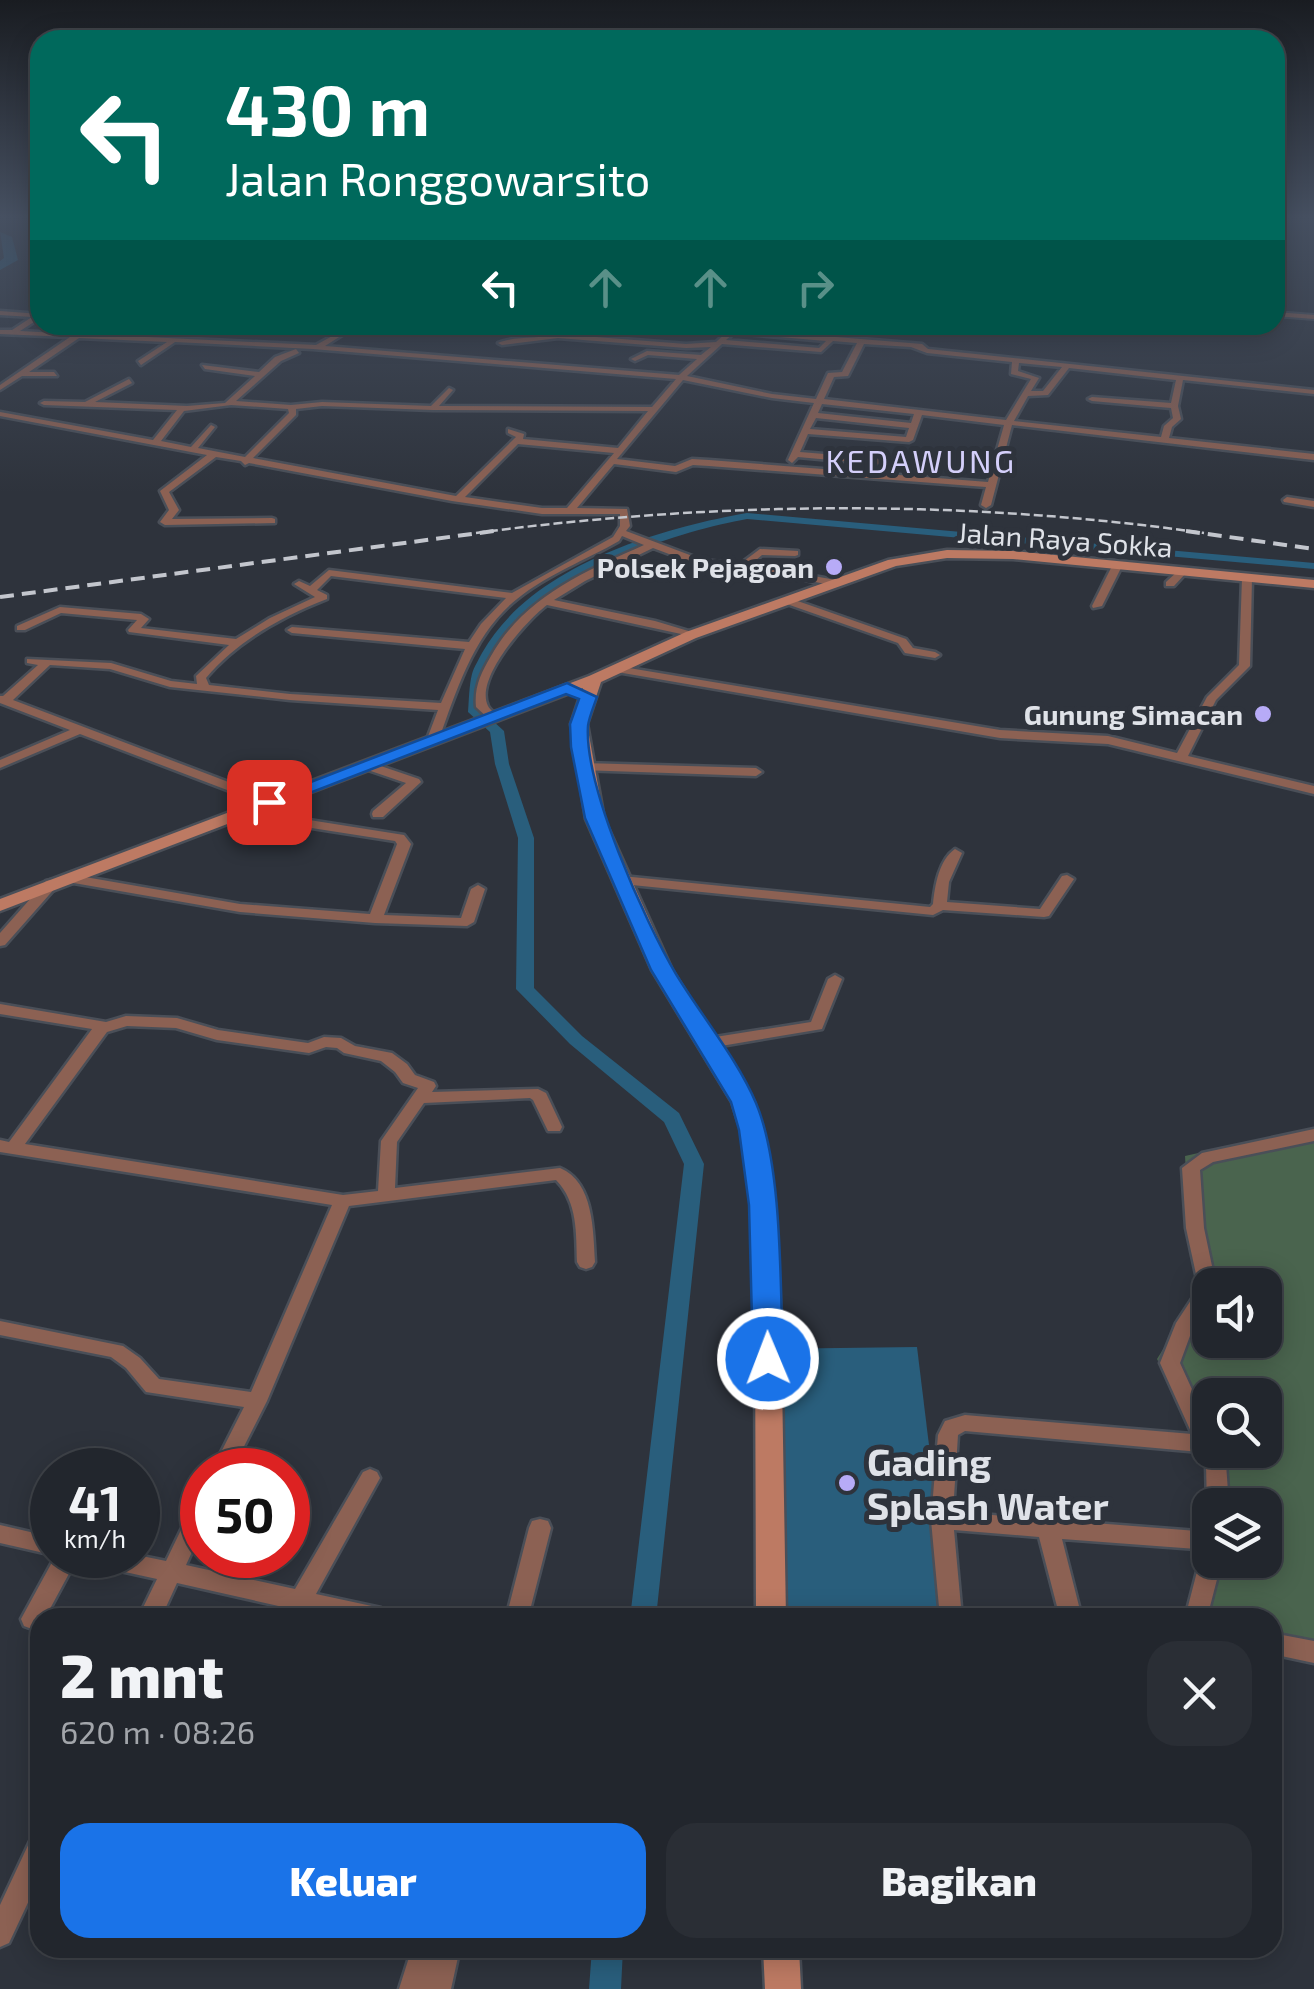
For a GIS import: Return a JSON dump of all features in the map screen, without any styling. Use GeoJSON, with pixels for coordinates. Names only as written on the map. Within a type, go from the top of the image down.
{"type":"FeatureCollection","features":[{"type":"Feature","properties":{"kind":"main road","name":"Jalan Raya Sokka"},"geometry":{"type":"LineString","coordinates":[[0,905],[433,739],[583,688],[691,635],[893,563],[946,554],[1013,555],[1116,566],[1176,578],[1247,578],[1314,584]]}},
{"type":"Feature","properties":{"kind":"main road"},"geometry":{"type":"LineString","coordinates":[[583,688],[579,724],[595,818],[662,970],[744,1102],[762,1205],[771,1608]]}},
{"type":"Feature","properties":{"kind":"main road"},"geometry":{"type":"LineString","coordinates":[[782,1958],[783,1989]]}},
{"type":"Feature","properties":{"kind":"street"},"geometry":{"type":"LineString","coordinates":[[0,312],[30,315]]}},
{"type":"Feature","properties":{"kind":"street"},"geometry":{"type":"LineString","coordinates":[[1285,315],[1314,317]]}},
{"type":"Feature","properties":{"kind":"street"},"geometry":{"type":"LineString","coordinates":[[12,333],[30,322]]}},
{"type":"Feature","properties":{"kind":"street"},"geometry":{"type":"LineString","coordinates":[[0,332],[30,334]]}},
{"type":"Feature","properties":{"kind":"street"},"geometry":{"type":"LineString","coordinates":[[52,335],[302,347],[680,377],[769,396],[1314,457]]}},
{"type":"Feature","properties":{"kind":"street"},"geometry":{"type":"LineString","coordinates":[[316,348],[338,335]]}},
{"type":"Feature","properties":{"kind":"street"},"geometry":{"type":"LineString","coordinates":[[590,338],[594,335]]}},
{"type":"Feature","properties":{"kind":"street"},"geometry":{"type":"LineString","coordinates":[[569,512],[680,377],[728,335]]}},
{"type":"Feature","properties":{"kind":"street"},"geometry":{"type":"LineString","coordinates":[[796,335],[912,345],[955,355],[1065,368],[1314,392]]}},
{"type":"Feature","properties":{"kind":"street"},"geometry":{"type":"LineString","coordinates":[[0,388],[72,336]]}},
{"type":"Feature","properties":{"kind":"street"},"geometry":{"type":"LineString","coordinates":[[499,344],[544,348],[555,340],[590,338],[822,350],[830,339]]}},
{"type":"Feature","properties":{"kind":"street"},"geometry":{"type":"LineString","coordinates":[[141,362],[173,341]]}},
{"type":"Feature","properties":{"kind":"street"},"geometry":{"type":"LineString","coordinates":[[790,469],[831,375],[845,374],[862,342]]}},
{"type":"Feature","properties":{"kind":"street"},"geometry":{"type":"LineString","coordinates":[[229,403],[281,357],[302,347]]}},
{"type":"Feature","properties":{"kind":"street"},"geometry":{"type":"LineString","coordinates":[[635,359],[647,352],[701,358]]}},
{"type":"Feature","properties":{"kind":"street"},"geometry":{"type":"LineString","coordinates":[[476,362],[486,354]]}},
{"type":"Feature","properties":{"kind":"street"},"geometry":{"type":"LineString","coordinates":[[519,365],[532,356]]}},
{"type":"Feature","properties":{"kind":"street"},"geometry":{"type":"LineString","coordinates":[[986,505],[1009,422],[1035,378],[1014,372],[1016,362]]}},
{"type":"Feature","properties":{"kind":"street"},"geometry":{"type":"LineString","coordinates":[[205,367],[263,375]]}},
{"type":"Feature","properties":{"kind":"street"},"geometry":{"type":"LineString","coordinates":[[1026,394],[1045,394],[1065,368]]}},
{"type":"Feature","properties":{"kind":"street"},"geometry":{"type":"LineString","coordinates":[[22,374],[54,374]]}},
{"type":"Feature","properties":{"kind":"street"},"geometry":{"type":"LineString","coordinates":[[1165,440],[1168,426],[1176,419],[1174,406],[1180,379]]}},
{"type":"Feature","properties":{"kind":"street"},"geometry":{"type":"LineString","coordinates":[[84,406],[129,381]]}},
{"type":"Feature","properties":{"kind":"street"},"geometry":{"type":"LineString","coordinates":[[433,408],[448,390]]}},
{"type":"Feature","properties":{"kind":"street"},"geometry":{"type":"LineString","coordinates":[[1092,400],[1174,406]]}},
{"type":"Feature","properties":{"kind":"street"},"geometry":{"type":"LineString","coordinates":[[44,403],[184,408],[229,403],[292,411]]}},
{"type":"Feature","properties":{"kind":"street"},"geometry":{"type":"LineString","coordinates":[[218,406],[228,410],[292,411],[322,404],[654,409]]}},
{"type":"Feature","properties":{"kind":"street"},"geometry":{"type":"LineString","coordinates":[[155,443],[184,408]]}},
{"type":"Feature","properties":{"kind":"street"},"geometry":{"type":"LineString","coordinates":[[245,462],[292,411]]}},
{"type":"Feature","properties":{"kind":"street"},"geometry":{"type":"LineString","coordinates":[[806,431],[909,440],[919,412]]}},
{"type":"Feature","properties":{"kind":"street"},"geometry":{"type":"LineString","coordinates":[[0,414],[245,462],[458,498],[569,512],[624,512],[622,533]]}},
{"type":"Feature","properties":{"kind":"street"},"geometry":{"type":"LineString","coordinates":[[813,415],[914,426]]}},
{"type":"Feature","properties":{"kind":"street"},"geometry":{"type":"LineString","coordinates":[[8,431],[28,419]]}},
{"type":"Feature","properties":{"kind":"street"},"geometry":{"type":"LineString","coordinates":[[192,451],[211,427]]}},
{"type":"Feature","properties":{"kind":"street"},"geometry":{"type":"LineString","coordinates":[[458,498],[517,436],[535,431]]}},
{"type":"Feature","properties":{"kind":"street"},"geometry":{"type":"LineString","coordinates":[[517,436],[621,451]]}},
{"type":"Feature","properties":{"kind":"street"},"geometry":{"type":"LineString","coordinates":[[795,454],[896,463]]}},
{"type":"Feature","properties":{"kind":"street"},"geometry":{"type":"LineString","coordinates":[[213,455],[164,491],[174,510],[165,522],[272,521]]}},
{"type":"Feature","properties":{"kind":"street"},"geometry":{"type":"LineString","coordinates":[[612,461],[676,469],[692,462],[990,485]]}},
{"type":"Feature","properties":{"kind":"street"},"geometry":{"type":"LineString","coordinates":[[1287,500],[1314,504]]}},
{"type":"Feature","properties":{"kind":"street"},"geometry":{"type":"LineString","coordinates":[[622,533],[701,563],[836,583]]}},
{"type":"Feature","properties":{"kind":"street"},"geometry":{"type":"LineString","coordinates":[[433,739],[472,646],[513,596],[572,566],[622,533]]}},
{"type":"Feature","properties":{"kind":"street"},"geometry":{"type":"LineString","coordinates":[[486,720],[483,682],[497,652],[523,617],[544,601],[652,544]]}},
{"type":"Feature","properties":{"kind":"street"},"geometry":{"type":"LineString","coordinates":[[740,569],[760,552],[795,553]]}},
{"type":"Feature","properties":{"kind":"street"},"geometry":{"type":"LineString","coordinates":[[1097,606],[1116,566]]}},
{"type":"Feature","properties":{"kind":"street"},"geometry":{"type":"LineString","coordinates":[[311,590],[327,573],[513,596]]}},
{"type":"Feature","properties":{"kind":"street"},"geometry":{"type":"LineString","coordinates":[[1182,756],[1212,698],[1244,666],[1247,578]]}},
{"type":"Feature","properties":{"kind":"street"},"geometry":{"type":"LineString","coordinates":[[204,688],[200,678],[216,658],[259,628],[322,596],[298,584]]}},
{"type":"Feature","properties":{"kind":"street"},"geometry":{"type":"LineString","coordinates":[[544,601],[610,618],[655,622],[691,635]]}},
{"type":"Feature","properties":{"kind":"street"},"geometry":{"type":"LineString","coordinates":[[788,601],[902,641],[909,652],[936,654]]}},
{"type":"Feature","properties":{"kind":"street"},"geometry":{"type":"LineString","coordinates":[[21,628],[60,610],[144,618],[132,630],[241,643]]}},
{"type":"Feature","properties":{"kind":"street"},"geometry":{"type":"LineString","coordinates":[[292,630],[472,646]]}},
{"type":"Feature","properties":{"kind":"street"},"geometry":{"type":"LineString","coordinates":[[31,661],[117,667],[164,682],[204,688],[446,707]]}},
{"type":"Feature","properties":{"kind":"street"},"geometry":{"type":"LineString","coordinates":[[47,662],[2,700],[269,802]]}},
{"type":"Feature","properties":{"kind":"street"},"geometry":{"type":"LineString","coordinates":[[616,669],[918,722],[1021,736],[1092,738],[1314,790]]}},
{"type":"Feature","properties":{"kind":"street"},"geometry":{"type":"LineString","coordinates":[[0,764],[79,730]]}},
{"type":"Feature","properties":{"kind":"street"},"geometry":{"type":"LineString","coordinates":[[366,765],[415,782],[378,814]]}},
{"type":"Feature","properties":{"kind":"street"},"geometry":{"type":"LineString","coordinates":[[584,767],[756,772]]}},
{"type":"Feature","properties":{"kind":"street"},"geometry":{"type":"LineString","coordinates":[[240,813],[400,838],[404,844],[375,920]]}},
{"type":"Feature","properties":{"kind":"street"},"geometry":{"type":"LineString","coordinates":[[940,906],[942,882],[954,852]]}},
{"type":"Feature","properties":{"kind":"street"},"geometry":{"type":"LineString","coordinates":[[622,880],[914,912],[933,911],[940,906],[1044,913],[1066,880]]}},
{"type":"Feature","properties":{"kind":"street"},"geometry":{"type":"LineString","coordinates":[[0,942],[60,881],[240,908],[375,920],[467,922],[478,888]]}},
{"type":"Feature","properties":{"kind":"street"},"geometry":{"type":"LineString","coordinates":[[709,1043],[817,1026],[835,978]]}},
{"type":"Feature","properties":{"kind":"street"},"geometry":{"type":"LineString","coordinates":[[0,1008],[103,1026],[129,1021],[177,1024],[218,1035],[309,1048],[324,1042],[341,1043],[350,1050],[386,1057],[411,1081],[426,1084],[427,1090],[389,1141],[386,1196]]}},
{"type":"Feature","properties":{"kind":"street"},"geometry":{"type":"LineString","coordinates":[[7,1147],[68,1076],[77,1056],[103,1026]]}},
{"type":"Feature","properties":{"kind":"street"},"geometry":{"type":"LineString","coordinates":[[418,1098],[532,1093],[540,1097],[554,1127]]}},
{"type":"Feature","properties":{"kind":"street"},"geometry":{"type":"LineString","coordinates":[[1192,1411],[1170,1363],[1185,1323],[1208,1289],[1194,1228],[1192,1168],[1208,1157],[1314,1135]]}},
{"type":"Feature","properties":{"kind":"street"},"geometry":{"type":"LineString","coordinates":[[7,1147],[342,1201],[560,1174],[574,1188],[582,1207],[586,1262]]}},
{"type":"Feature","properties":{"kind":"street"},"geometry":{"type":"LineString","coordinates":[[233,1448],[258,1401],[342,1201]]}},
{"type":"Feature","properties":{"kind":"street"},"geometry":{"type":"LineString","coordinates":[[0,1328],[116,1351],[133,1362],[153,1386],[258,1401]]}},
{"type":"Feature","properties":{"kind":"street"},"geometry":{"type":"LineString","coordinates":[[950,1608],[942,1520],[948,1435],[952,1427],[965,1423],[1192,1443]]}},
{"type":"Feature","properties":{"kind":"street"},"geometry":{"type":"LineString","coordinates":[[300,1600],[370,1478]]}},
{"type":"Feature","properties":{"kind":"street"},"geometry":{"type":"LineString","coordinates":[[942,1520],[1192,1540]]}},
{"type":"Feature","properties":{"kind":"street"},"geometry":{"type":"LineString","coordinates":[[520,1608],[540,1528]]}},
{"type":"Feature","properties":{"kind":"street"},"geometry":{"type":"LineString","coordinates":[[1048,1528],[1068,1608]]}},
{"type":"Feature","properties":{"kind":"street"},"geometry":{"type":"LineString","coordinates":[[0,1534],[30,1541]]}},
{"type":"Feature","properties":{"kind":"street"},"geometry":{"type":"LineString","coordinates":[[154,1608],[180,1554]]}},
{"type":"Feature","properties":{"kind":"street"},"geometry":{"type":"LineString","coordinates":[[160,1570],[336,1608]]}},
{"type":"Feature","properties":{"kind":"street"},"geometry":{"type":"LineString","coordinates":[[38,1608],[55,1578]]}},
{"type":"Feature","properties":{"kind":"street"},"geometry":{"type":"LineString","coordinates":[[1199,1608],[1207,1578]]}},
{"type":"Feature","properties":{"kind":"street"},"geometry":{"type":"LineString","coordinates":[[1282,1646],[1314,1652]]}},
{"type":"Feature","properties":{"kind":"street"},"geometry":{"type":"LineString","coordinates":[[0,1934],[30,1870]]}},
{"type":"Feature","properties":{"kind":"street"},"geometry":{"type":"LineString","coordinates":[[413,1989],[423,1958]]}},
{"type":"Feature","properties":{"kind":"street"},"geometry":{"type":"LineString","coordinates":[[437,1989],[445,1958]]}},
{"type":"Feature","properties":{"kind":"green space"},"geometry":{"type":"Polygon","coordinates":[[[1314,1127],[1314,1657],[1282,1653],[1282,1608],[1196,1608],[1205,1578],[1282,1578],[1282,1488],[1211,1488],[1210,1468],[1282,1468],[1282,1378],[1192,1378],[1192,1430],[1157,1359],[1192,1303],[1192,1358],[1282,1358],[1282,1268],[1197,1268],[1189,1226],[1185,1156],[1314,1127]]]}},
{"type":"Feature","properties":{"kind":"water","name":"Gading Splash Water"},"geometry":{"type":"Polygon","coordinates":[[[917,1347],[949,1608],[767,1608],[752,1349],[917,1347]]]}},
{"type":"Feature","properties":{"kind":"waterway"},"geometry":{"type":"LineString","coordinates":[[644,1608],[694,1164],[672,1118],[576,1040],[525,989],[526,838],[502,764],[497,731],[475,712],[479,672],[499,635],[531,603],[572,575],[666,535],[747,516],[1314,566]]}},
{"type":"Feature","properties":{"kind":"waterway"},"geometry":{"type":"LineString","coordinates":[[605,1989],[607,1958]]}},
{"type":"Feature","properties":{"kind":"railway"},"geometry":{"type":"LineString","coordinates":[[476,533],[658,515],[840,508],[1022,514],[1204,533]]}},
{"type":"Feature","properties":{"kind":"railway"},"geometry":{"type":"LineString","coordinates":[[0,597],[494,531]]}},
{"type":"Feature","properties":{"kind":"railway"},"geometry":{"type":"LineString","coordinates":[[1186,531],[1314,549]]}},
{"type":"Feature","properties":{"kind":"place","name":"Polsek Pejagoan"},"geometry":{"type":"Point","coordinates":[834,567]}},
{"type":"Feature","properties":{"kind":"place","name":"Gunung Simacan"},"geometry":{"type":"Point","coordinates":[1263,714]}},
{"type":"Feature","properties":{"kind":"place","name":"Gading Splash Water"},"geometry":{"type":"Point","coordinates":[847,1483]}},
{"type":"Feature","properties":{"kind":"district","name":"KEDAWUNG"},"geometry":{"type":"Point","coordinates":[921,460]}},
{"type":"Feature","properties":{"kind":"route"},"geometry":{"type":"LineString","coordinates":[[269,802],[567,688],[588,697],[579,724],[580,747],[595,818],[662,970],[744,1102],[752,1130],[762,1205],[768,1359]]}}]}
